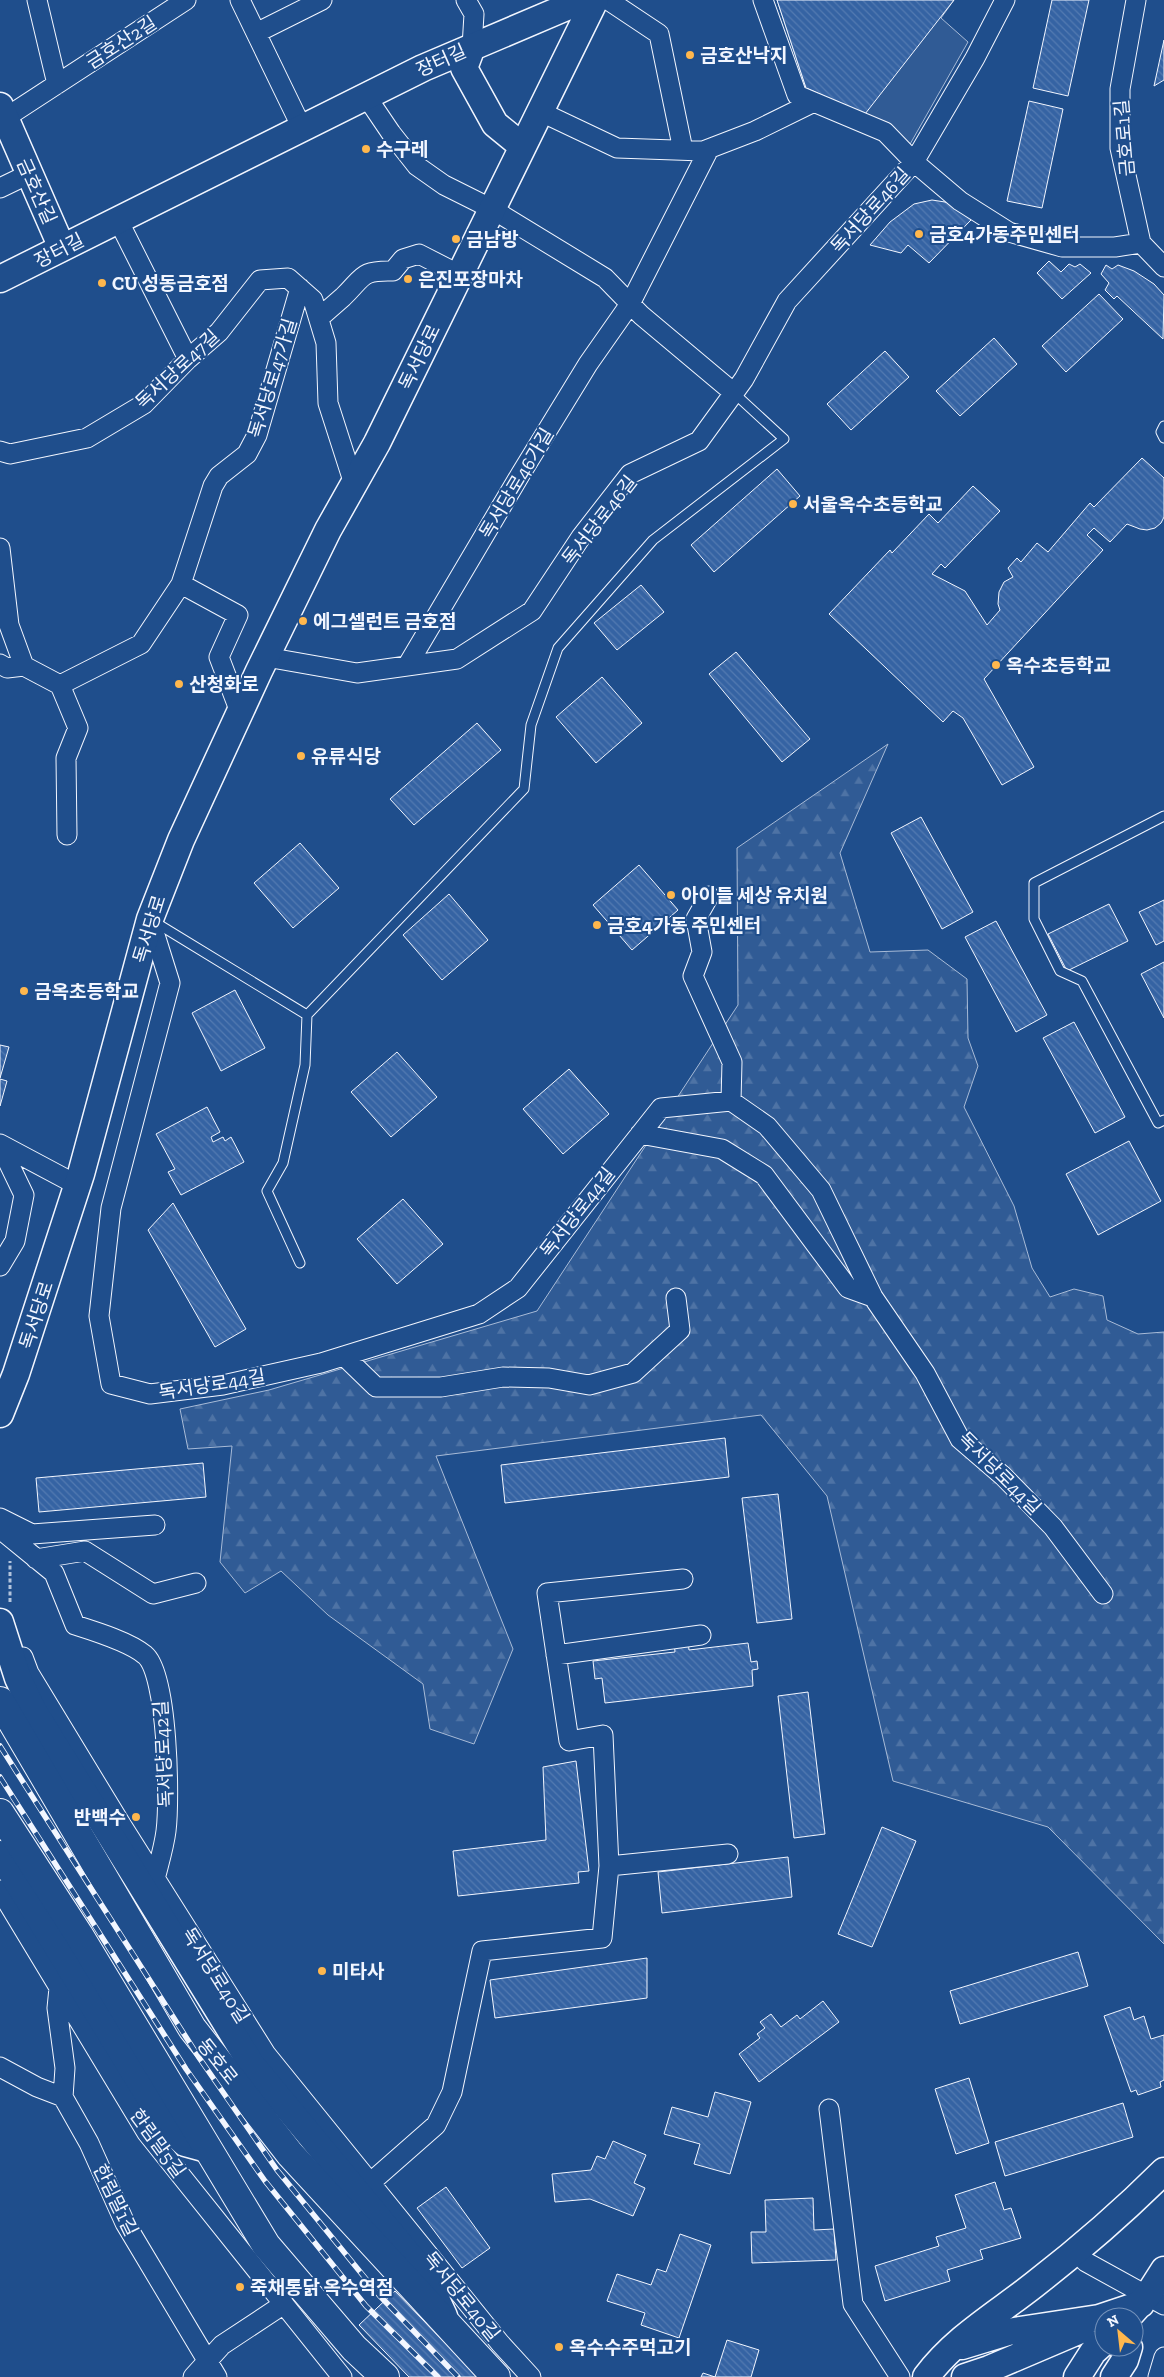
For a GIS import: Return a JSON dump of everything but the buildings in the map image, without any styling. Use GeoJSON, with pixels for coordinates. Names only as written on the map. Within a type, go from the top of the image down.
{"type":"FeatureCollection","features":[{"type":"Feature","properties":{"kind":"main road","name":"장터길"},"geometry":{"type":"LineString","coordinates":[[0,279],[423,68],[583,0]]}},
{"type":"Feature","properties":{"kind":"main road","name":"독서당로"},"geometry":{"type":"LineString","coordinates":[[0,1414],[16,1374],[77,1185],[150,919],[181,840],[266,657],[328,530],[377,443],[595,0]]}},
{"type":"Feature","properties":{"kind":"main road"},"geometry":{"type":"LineString","coordinates":[[472,47],[464,68],[495,124],[522,146]]}},
{"type":"Feature","properties":{"kind":"main road","name":"금호산길"},"geometry":{"type":"LineString","coordinates":[[3,112],[62,248]]}},
{"type":"Feature","properties":{"kind":"main road"},"geometry":{"type":"LineString","coordinates":[[6,1631],[18,1678],[33,1710],[252,2065],[424,2273],[451,2330]]}},
{"type":"Feature","properties":{"kind":"main road","name":"동호로"},"geometry":{"type":"LineString","coordinates":[[0,1701],[192,2028],[290,2154],[496,2377]]}},
{"type":"Feature","properties":{"kind":"main road"},"geometry":{"type":"LineString","coordinates":[[0,1813],[79,1935],[266,2245],[354,2348],[385,2377]]}},
{"type":"Feature","properties":{"kind":"main road"},"geometry":{"type":"LineString","coordinates":[[0,1854],[167,2126],[184,2143],[207,2149]]}},
{"type":"Feature","properties":{"kind":"main road"},"geometry":{"type":"LineString","coordinates":[[926,2377],[939,2359],[954,2349],[972,2330],[1076,2251],[1112,2221],[1164,2171]]}},
{"type":"Feature","properties":{"kind":"main road"},"geometry":{"type":"LineString","coordinates":[[954,2349],[1008,2332],[1099,2318],[1145,2305],[1164,2270]]}},
{"type":"Feature","properties":{"kind":"main road"},"geometry":{"type":"LineString","coordinates":[[988,2374],[1094,2325]]}},
{"type":"Feature","properties":{"kind":"main road"},"geometry":{"type":"LineString","coordinates":[[1078,2377],[1094,2351]]}},
{"type":"Feature","properties":{"kind":"main road"},"geometry":{"type":"LineString","coordinates":[[1114,2377],[1126,2357]]}},
{"type":"Feature","properties":{"kind":"street"},"geometry":{"type":"LineString","coordinates":[[37,0],[57,84]]}},
{"type":"Feature","properties":{"kind":"street","name":"금호산2길"},"geometry":{"type":"LineString","coordinates":[[3,112],[57,84],[186,0]]}},
{"type":"Feature","properties":{"kind":"street"},"geometry":{"type":"LineString","coordinates":[[240,0],[302,128]]}},
{"type":"Feature","properties":{"kind":"street"},"geometry":{"type":"LineString","coordinates":[[256,33],[322,0]]}},
{"type":"Feature","properties":{"kind":"street"},"geometry":{"type":"LineString","coordinates":[[466,0],[474,14],[472,47]]}},
{"type":"Feature","properties":{"kind":"street"},"geometry":{"type":"LineString","coordinates":[[608,0],[659,34],[674,98],[683,150]]}},
{"type":"Feature","properties":{"kind":"street"},"geometry":{"type":"LineString","coordinates":[[763,0],[797,95],[812,103],[885,132],[914,162]]}},
{"type":"Feature","properties":{"kind":"street","name":"독서당로46길"},"geometry":{"type":"LineString","coordinates":[[266,657],[357,673],[457,659],[532,611],[581,537],[630,474],[698,441],[744,379],[787,301],[914,162],[975,58],[1005,0]]}},
{"type":"Feature","properties":{"kind":"street","name":"금호로1길"},"geometry":{"type":"LineString","coordinates":[[1136,0],[1120,89],[1120,148],[1141,243]]}},
{"type":"Feature","properties":{"kind":"street"},"geometry":{"type":"LineString","coordinates":[[366,96],[417,166],[444,185],[492,209],[605,278],[630,304],[694,361],[734,393]]}},
{"type":"Feature","properties":{"kind":"street"},"geometry":{"type":"LineString","coordinates":[[539,111],[617,148],[683,150],[709,148],[755,131],[812,103]]}},
{"type":"Feature","properties":{"kind":"street","name":"독서당로46가길"},"geometry":{"type":"LineString","coordinates":[[408,666],[524,467],[588,364],[630,304],[709,148]]}},
{"type":"Feature","properties":{"kind":"street","name":"독서당로46길"},"geometry":{"type":"LineString","coordinates":[[914,162],[960,201],[1008,232],[1062,247],[1115,247],[1141,243]]}},
{"type":"Feature","properties":{"kind":"street"},"geometry":{"type":"LineString","coordinates":[[0,188],[29,174]]}},
{"type":"Feature","properties":{"kind":"street"},"geometry":{"type":"LineString","coordinates":[[118,220],[188,359]]}},
{"type":"Feature","properties":{"kind":"street"},"geometry":{"type":"LineString","coordinates":[[1141,243],[1164,267]]}},
{"type":"Feature","properties":{"kind":"street"},"geometry":{"type":"LineString","coordinates":[[319,318],[344,296],[359,278],[378,271],[393,271],[403,259],[419,254],[460,274]]}},
{"type":"Feature","properties":{"kind":"street","name":"독서당로47길"},"geometry":{"type":"LineString","coordinates":[[0,452],[10,454],[87,438],[144,404],[188,359],[219,332],[260,280],[288,278],[314,300],[326,343],[328,403],[354,484]]}},
{"type":"Feature","properties":{"kind":"street","name":"독서당로47가길"},"geometry":{"type":"LineString","coordinates":[[60,685],[141,644],[181,584],[213,486],[219,476],[247,454],[257,435],[300,288]]}},
{"type":"Feature","properties":{"kind":"street"},"geometry":{"type":"LineString","coordinates":[[0,548],[9,626],[24,666]]}},
{"type":"Feature","properties":{"kind":"street"},"geometry":{"type":"LineString","coordinates":[[181,584],[238,615],[219,657],[240,712]]}},
{"type":"Feature","properties":{"kind":"street"},"geometry":{"type":"LineString","coordinates":[[0,664],[8,668],[24,666],[60,685],[78,728],[66,758],[67,835]]}},
{"type":"Feature","properties":{"kind":"street"},"geometry":{"type":"LineString","coordinates":[[709,896],[696,919],[702,952],[693,976],[732,1062],[731,1101]]}},
{"type":"Feature","properties":{"kind":"street","name":"독서당로44길"},"geometry":{"type":"LineString","coordinates":[[150,919],[170,983],[111,1208],[99,1316],[111,1384],[150,1394],[222,1385],[344,1356],[479,1314],[518,1288],[661,1108],[731,1101],[767,1126],[821,1190],[873,1297],[925,1373],[960,1438],[1053,1526],[1102,1594]]}},
{"type":"Feature","properties":{"kind":"street"},"geometry":{"type":"LineString","coordinates":[[640,1134],[722,1149],[764,1175],[848,1288],[873,1297]]}},
{"type":"Feature","properties":{"kind":"street"},"geometry":{"type":"LineString","coordinates":[[0,1144],[77,1185]]}},
{"type":"Feature","properties":{"kind":"street"},"geometry":{"type":"LineString","coordinates":[[0,1144],[24,1195],[15,1241],[0,1266]]}},
{"type":"Feature","properties":{"kind":"street"},"geometry":{"type":"LineString","coordinates":[[344,1356],[376,1387],[441,1387],[503,1377],[549,1378],[589,1385],[633,1373],[680,1330],[676,1298]]}},
{"type":"Feature","properties":{"kind":"street"},"geometry":{"type":"LineString","coordinates":[[0,1518],[32,1534],[155,1525]]}},
{"type":"Feature","properties":{"kind":"street","name":"독서당로42길"},"geometry":{"type":"LineString","coordinates":[[6,1534],[54,1573],[75,1626],[105,1634],[146,1655],[154,1668],[160,1688],[166,1746],[166,1830],[156,1879]]}},
{"type":"Feature","properties":{"kind":"street"},"geometry":{"type":"LineString","coordinates":[[36,1559],[85,1550],[153,1594],[196,1584]]}},
{"type":"Feature","properties":{"kind":"street"},"geometry":{"type":"LineString","coordinates":[[370,2183],[436,2126],[452,2092],[482,1951],[602,1938],[609,1866],[602,1735],[569,1741],[547,1593],[683,1578]]}},
{"type":"Feature","properties":{"kind":"street","name":"독서당로40길"},"geometry":{"type":"LineString","coordinates":[[6,1631],[29,1672],[156,1879],[266,2054],[500,2343],[532,2377]]}},
{"type":"Feature","properties":{"kind":"street"},"geometry":{"type":"LineString","coordinates":[[556,1654],[701,1635]]}},
{"type":"Feature","properties":{"kind":"street"},"geometry":{"type":"LineString","coordinates":[[609,1866],[728,1854]]}},
{"type":"Feature","properties":{"kind":"street","name":"한림말5길"},"geometry":{"type":"LineString","coordinates":[[0,1890],[147,2133],[342,2377]]}},
{"type":"Feature","properties":{"kind":"street"},"geometry":{"type":"LineString","coordinates":[[0,2066],[37,2087],[63,2097],[65,2068],[57,2008],[59,1988]]}},
{"type":"Feature","properties":{"kind":"street","name":"한림말1길"},"geometry":{"type":"LineString","coordinates":[[63,2097],[88,2143],[125,2223],[217,2377]]}},
{"type":"Feature","properties":{"kind":"street"},"geometry":{"type":"LineString","coordinates":[[829,2109],[853,2304],[900,2377]]}},
{"type":"Feature","properties":{"kind":"street"},"geometry":{"type":"LineString","coordinates":[[1076,2251],[1086,2262],[1145,2305]]}},
{"type":"Feature","properties":{"kind":"street"},"geometry":{"type":"LineString","coordinates":[[193,2377],[222,2345],[284,2304]]}},
{"type":"Feature","properties":{"kind":"street"},"geometry":{"type":"LineString","coordinates":[[1158,2377],[1164,2357]]}},
{"type":"Feature","properties":{"kind":"lane"},"geometry":{"type":"LineString","coordinates":[[300,1263],[267,1191],[283,1163],[305,1065],[307,1015],[524,788],[531,725],[558,648],[652,540],[784,439],[734,393]]}},
{"type":"Feature","properties":{"kind":"lane"},"geometry":{"type":"LineString","coordinates":[[1164,426],[1161,432],[1164,438]]}},
{"type":"Feature","properties":{"kind":"lane"},"geometry":{"type":"LineString","coordinates":[[1164,816],[1034,883],[1034,919],[1060,971],[1082,981],[1158,1123],[1164,1120]]}},
{"type":"Feature","properties":{"kind":"lane"},"geometry":{"type":"LineString","coordinates":[[150,919],[307,1015]]}},
{"type":"Feature","properties":{"kind":"path"},"geometry":{"type":"LineString","coordinates":[[6,1534],[9,1594],[6,1631]]}},
{"type":"Feature","properties":{"kind":"shaded area"},"geometry":{"type":"Polygon","coordinates":[[[777,0],[954,0],[941,18],[968,42],[909,146],[865,114],[806,88],[777,0]]]}},
{"type":"Feature","properties":{"kind":"green space"},"geometry":{"type":"Polygon","coordinates":[[[888,744],[840,853],[870,952],[928,950],[967,979],[968,1038],[978,1066],[964,1107],[1014,1206],[1032,1268],[1050,1297],[1074,1289],[1103,1296],[1107,1320],[1138,1334],[1164,1332],[1164,1944],[1048,1827],[893,1781],[827,1496],[761,1415],[436,1456],[513,1649],[474,1744],[430,1729],[423,1684],[328,1615],[281,1571],[245,1593],[220,1562],[232,1446],[188,1449],[180,1409],[269,1390],[537,1311],[738,1005],[737,848],[888,744]]]}},
{"type":"Feature","properties":{"kind":"railway"},"geometry":{"type":"LineString","coordinates":[[0,1746],[200,2059],[277,2170],[379,2295],[458,2377]]}},
{"type":"Feature","properties":{"kind":"railway"},"geometry":{"type":"LineString","coordinates":[[0,1777],[186,2069],[265,2181],[366,2306],[438,2377]]}},
{"type":"Feature","properties":{"kind":"place","name":"금호산낙지"},"geometry":{"type":"Point","coordinates":[690,55]}},
{"type":"Feature","properties":{"kind":"place","name":"수구레"},"geometry":{"type":"Point","coordinates":[366,149]}},
{"type":"Feature","properties":{"kind":"place","name":"금호4가동주민센터"},"geometry":{"type":"Point","coordinates":[919,234]}},
{"type":"Feature","properties":{"kind":"place","name":"금남방"},"geometry":{"type":"Point","coordinates":[456,239]}},
{"type":"Feature","properties":{"kind":"place","name":"은진포장마차"},"geometry":{"type":"Point","coordinates":[408,279]}},
{"type":"Feature","properties":{"kind":"place","name":"CU 성동금호점"},"geometry":{"type":"Point","coordinates":[102,283]}},
{"type":"Feature","properties":{"kind":"place","name":"서울옥수초등학교"},"geometry":{"type":"Point","coordinates":[793,504]}},
{"type":"Feature","properties":{"kind":"place","name":"에그셀런트 금호점"},"geometry":{"type":"Point","coordinates":[303,621]}},
{"type":"Feature","properties":{"kind":"place","name":"옥수초등학교"},"geometry":{"type":"Point","coordinates":[996,665]}},
{"type":"Feature","properties":{"kind":"place","name":"산청화로"},"geometry":{"type":"Point","coordinates":[179,684]}},
{"type":"Feature","properties":{"kind":"place","name":"유류식당"},"geometry":{"type":"Point","coordinates":[301,756]}},
{"type":"Feature","properties":{"kind":"place","name":"아이들 세상 유치원"},"geometry":{"type":"Point","coordinates":[671,895]}},
{"type":"Feature","properties":{"kind":"place","name":"금호4가동 주민센터"},"geometry":{"type":"Point","coordinates":[597,925]}},
{"type":"Feature","properties":{"kind":"place","name":"금옥초등학교"},"geometry":{"type":"Point","coordinates":[24,991]}},
{"type":"Feature","properties":{"kind":"place","name":"반백수"},"geometry":{"type":"Point","coordinates":[136,1817]}},
{"type":"Feature","properties":{"kind":"place","name":"미타사"},"geometry":{"type":"Point","coordinates":[322,1971]}},
{"type":"Feature","properties":{"kind":"place","name":"죽채통닭 옥수역점"},"geometry":{"type":"Point","coordinates":[240,2287]}},
{"type":"Feature","properties":{"kind":"place","name":"옥수수주먹고기"},"geometry":{"type":"Point","coordinates":[559,2347]}}]}
